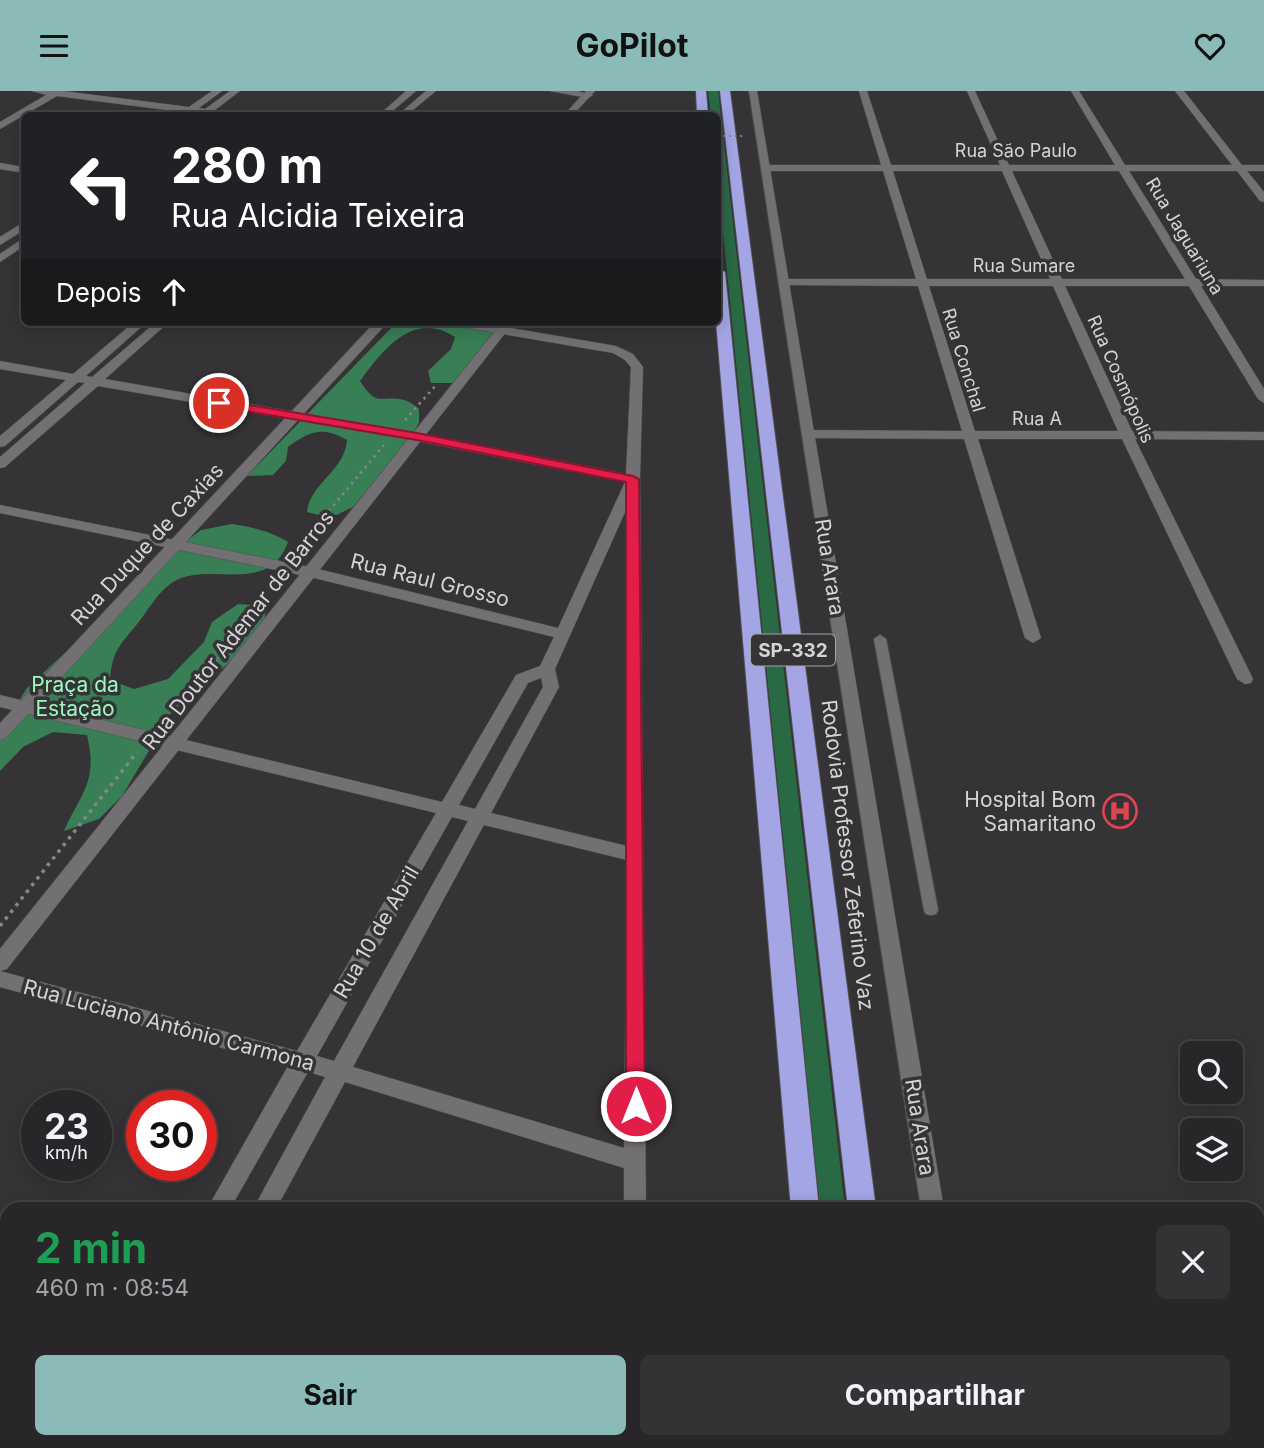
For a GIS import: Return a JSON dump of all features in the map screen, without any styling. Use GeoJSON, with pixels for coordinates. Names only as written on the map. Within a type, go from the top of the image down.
{"type":"FeatureCollection","features":[{"type":"Feature","properties":{"kind":"highway"},"geometry":{"type":"LineString","coordinates":[[701,91],[703,112]]}},
{"type":"Feature","properties":{"kind":"highway","name":"Rodovia Professor Zeferino Vaz"},"geometry":{"type":"LineString","coordinates":[[725,91],[861,1202]]}},
{"type":"Feature","properties":{"kind":"highway","name":"SP-332"},"geometry":{"type":"LineString","coordinates":[[721,304],[759,738],[804,1202]]}},
{"type":"Feature","properties":{"kind":"highway"},"geometry":{"type":"LineString","coordinates":[[715,326],[725,347]]}},
{"type":"Feature","properties":{"kind":"street"},"geometry":{"type":"LineString","coordinates":[[36,91],[180,112]]}},
{"type":"Feature","properties":{"kind":"street"},"geometry":{"type":"LineString","coordinates":[[187,112],[218,91]]}},
{"type":"Feature","properties":{"kind":"street"},"geometry":{"type":"LineString","coordinates":[[207,112],[236,91]]}},
{"type":"Feature","properties":{"kind":"street"},"geometry":{"type":"LineString","coordinates":[[387,112],[412,91]]}},
{"type":"Feature","properties":{"kind":"street"},"geometry":{"type":"LineString","coordinates":[[405,112],[432,91]]}},
{"type":"Feature","properties":{"kind":"street"},"geometry":{"type":"LineString","coordinates":[[554,91],[589,93]]}},
{"type":"Feature","properties":{"kind":"street","name":"Rua Arara"},"geometry":{"type":"LineString","coordinates":[[753,91],[768,168],[932,1202]]}},
{"type":"Feature","properties":{"kind":"street","name":"Rua Conchal"},"geometry":{"type":"LineString","coordinates":[[863,91],[1033,638]]}},
{"type":"Feature","properties":{"kind":"street","name":"Rua Cosmópolis"},"geometry":{"type":"LineString","coordinates":[[971,91],[1127,436],[1245,680]]}},
{"type":"Feature","properties":{"kind":"street","name":"Rua Jaguariuna"},"geometry":{"type":"LineString","coordinates":[[1075,91],[1264,399]]}},
{"type":"Feature","properties":{"kind":"street"},"geometry":{"type":"LineString","coordinates":[[1179,91],[1264,199]]}},
{"type":"Feature","properties":{"kind":"street"},"geometry":{"type":"LineString","coordinates":[[23,112],[57,92]]}},
{"type":"Feature","properties":{"kind":"street"},"geometry":{"type":"LineString","coordinates":[[572,112],[589,93]]}},
{"type":"Feature","properties":{"kind":"street"},"geometry":{"type":"LineString","coordinates":[[0,126],[21,113]]}},
{"type":"Feature","properties":{"kind":"street"},"geometry":{"type":"LineString","coordinates":[[0,156],[21,160]]}},
{"type":"Feature","properties":{"kind":"street"},"geometry":{"type":"LineString","coordinates":[[0,166],[21,170]]}},
{"type":"Feature","properties":{"kind":"street","name":"Rua São Paulo"},"geometry":{"type":"LineString","coordinates":[[768,168],[1264,168]]}},
{"type":"Feature","properties":{"kind":"street"},"geometry":{"type":"LineString","coordinates":[[0,242],[21,227]]}},
{"type":"Feature","properties":{"kind":"street"},"geometry":{"type":"LineString","coordinates":[[2,255],[21,243]]}},
{"type":"Feature","properties":{"kind":"street"},"geometry":{"type":"LineString","coordinates":[[2,255],[21,257]]}},
{"type":"Feature","properties":{"kind":"street","name":"Rua Sumare"},"geometry":{"type":"LineString","coordinates":[[785,282],[1264,283]]}},
{"type":"Feature","properties":{"kind":"street"},"geometry":{"type":"LineString","coordinates":[[0,443],[136,326]]}},
{"type":"Feature","properties":{"kind":"street"},"geometry":{"type":"LineString","coordinates":[[0,464],[158,326]]}},
{"type":"Feature","properties":{"kind":"street","name":"Rua Duque de Caxias"},"geometry":{"type":"LineString","coordinates":[[0,734],[378,326]]}},
{"type":"Feature","properties":{"kind":"street"},"geometry":{"type":"LineString","coordinates":[[505,326],[617,350],[629,357],[637,367],[633,479],[635,1202]]}},
{"type":"Feature","properties":{"kind":"street","name":"Rua Doutor Ademar de Barros"},"geometry":{"type":"LineString","coordinates":[[0,963],[505,326]]}},
{"type":"Feature","properties":{"kind":"street"},"geometry":{"type":"LineString","coordinates":[[0,365],[417,436],[633,479]]}},
{"type":"Feature","properties":{"kind":"street","name":"Rua A"},"geometry":{"type":"LineString","coordinates":[[809,434],[1264,436]]}},
{"type":"Feature","properties":{"kind":"street","name":"Rua 10 de Abril"},"geometry":{"type":"LineString","coordinates":[[268,1202],[551,687],[547,669],[633,479]]}},
{"type":"Feature","properties":{"kind":"street","name":"Rua Raul Grosso"},"geometry":{"type":"LineString","coordinates":[[0,509],[310,572],[562,634]]}},
{"type":"Feature","properties":{"kind":"street","name":"Rua 10 de Abril"},"geometry":{"type":"LineString","coordinates":[[222,1202],[522,679],[547,669]]}},
{"type":"Feature","properties":{"kind":"street"},"geometry":{"type":"LineString","coordinates":[[0,701],[636,855]]}},
{"type":"Feature","properties":{"kind":"street","name":"Rua Luciano Antônio Carmona"},"geometry":{"type":"LineString","coordinates":[[0,979],[338,1071],[636,1162]]}},
{"type":"Feature","properties":{"kind":"lane"},"geometry":{"type":"LineString","coordinates":[[880,639],[931,910]]}},
{"type":"Feature","properties":{"kind":"path"},"geometry":{"type":"LineString","coordinates":[[721,136],[744,136]]}},
{"type":"Feature","properties":{"kind":"path"},"geometry":{"type":"LineString","coordinates":[[254,615],[265,589],[281,566],[307,540],[441,380]]}},
{"type":"Feature","properties":{"kind":"path"},"geometry":{"type":"LineString","coordinates":[[0,926],[148,737],[227,645]]}},
{"type":"Feature","properties":{"kind":"green space"},"geometry":{"type":"Polygon","coordinates":[[[708,91],[718,91],[720,112],[711,112],[708,91]]]}},
{"type":"Feature","properties":{"kind":"green space"},"geometry":{"type":"Polygon","coordinates":[[[721,117],[844,1202],[819,1202],[721,211],[721,117]]]}},
{"type":"Feature","properties":{"kind":"green space"},"geometry":{"type":"Polygon","coordinates":[[[393,326],[499,326],[455,383],[431,383],[428,371],[451,349],[455,337],[440,330],[426,328],[400,337],[369,369],[360,381],[366,390],[376,398],[410,402],[419,409],[419,422],[413,435],[353,507],[330,518],[307,512],[314,493],[345,451],[347,440],[330,433],[310,434],[288,447],[286,461],[273,475],[247,476],[393,326]]]}},
{"type":"Feature","properties":{"kind":"green space","name":"Praça da Estação"},"geometry":{"type":"Polygon","coordinates":[[[232,524],[268,532],[288,542],[279,559],[267,568],[252,573],[187,576],[167,586],[118,649],[110,680],[134,689],[168,679],[204,642],[212,622],[238,604],[266,606],[264,624],[232,660],[162,721],[153,744],[122,796],[99,819],[64,831],[89,775],[91,764],[87,735],[53,732],[23,747],[0,771],[0,726],[27,688],[181,545],[201,530],[232,524]]]}},
{"type":"Feature","properties":{"kind":"place","name":"Hospital Bom Samaritano"},"geometry":{"type":"Point","coordinates":[1120,811]}},
{"type":"Feature","properties":{"kind":"route"},"geometry":{"type":"LineString","coordinates":[[219,403],[417,436],[633,479],[636,1106]]}}]}
